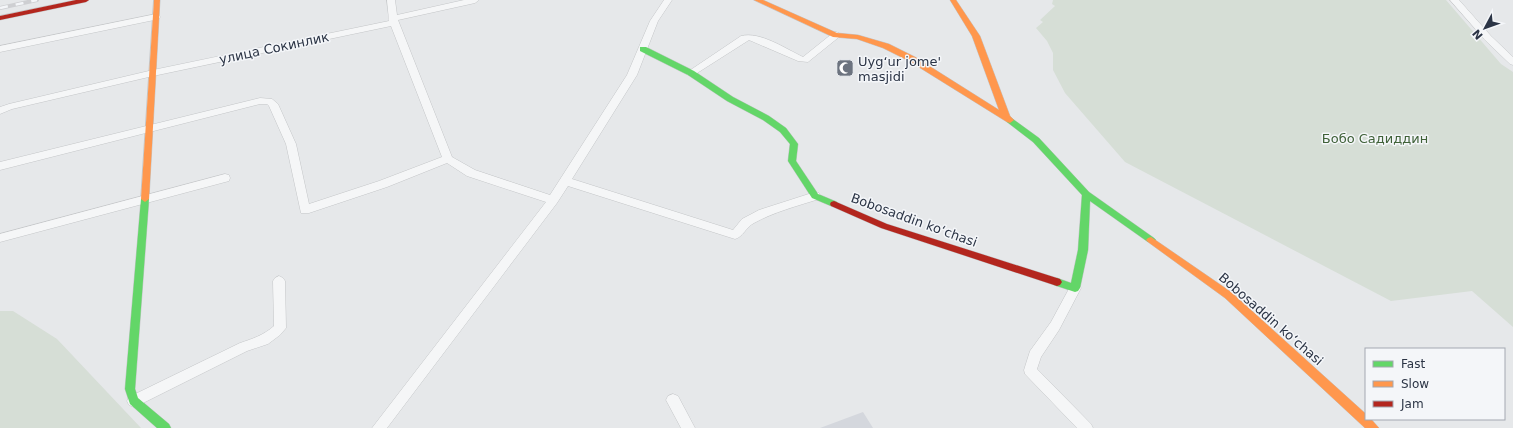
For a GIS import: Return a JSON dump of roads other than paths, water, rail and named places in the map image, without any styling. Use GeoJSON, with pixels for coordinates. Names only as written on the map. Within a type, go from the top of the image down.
{"type":"FeatureCollection","features":[{"type":"Feature","properties":{"kind":"street"},"geometry":{"type":"LineString","coordinates":[[0,18],[86,0]]}},
{"type":"Feature","properties":{"kind":"street"},"geometry":{"type":"LineString","coordinates":[[157,0],[145,198],[130,389],[134,401],[165,428]]}},
{"type":"Feature","properties":{"kind":"street"},"geometry":{"type":"LineString","coordinates":[[391,0],[394,20],[448,159],[471,173],[553,200]]}},
{"type":"Feature","properties":{"kind":"street","name":"улица Сокинлик"},"geometry":{"type":"LineString","coordinates":[[0,111],[9,107],[153,73],[394,20],[475,0]]}},
{"type":"Feature","properties":{"kind":"street"},"geometry":{"type":"LineString","coordinates":[[379,428],[553,200],[632,75],[654,21],[668,0]]}},
{"type":"Feature","properties":{"kind":"street","name":"Bobosaddin koʻchasi"},"geometry":{"type":"LineString","coordinates":[[757,0],[836,35],[858,38],[886,46],[912,59],[1006,117],[1036,140],[1086,194],[1228,295],[1373,428]]}},
{"type":"Feature","properties":{"kind":"street"},"geometry":{"type":"LineString","coordinates":[[953,0],[976,36],[1006,117]]}},
{"type":"Feature","properties":{"kind":"street"},"geometry":{"type":"LineString","coordinates":[[1454,0],[1488,38],[1513,62]]}},
{"type":"Feature","properties":{"kind":"street"},"geometry":{"type":"LineString","coordinates":[[0,50],[156,17]]}},
{"type":"Feature","properties":{"kind":"street"},"geometry":{"type":"LineString","coordinates":[[691,73],[744,38],[755,38],[805,60],[836,35]]}},
{"type":"Feature","properties":{"kind":"street"},"geometry":{"type":"LineString","coordinates":[[565,181],[735,235],[746,222],[763,213],[815,196],[792,161],[794,144],[783,130],[766,118],[704,83],[691,73],[643,49]]}},
{"type":"Feature","properties":{"kind":"street"},"geometry":{"type":"LineString","coordinates":[[0,166],[260,101],[269,101],[273,104],[291,144],[305,210],[383,184],[448,159]]}},
{"type":"Feature","properties":{"kind":"street"},"geometry":{"type":"LineString","coordinates":[[0,238],[145,198],[225,178]]}},
{"type":"Feature","properties":{"kind":"street"},"geometry":{"type":"LineString","coordinates":[[1086,194],[1083,250],[1075,288],[1055,326],[1035,355],[1030,370],[1086,428]]}},
{"type":"Feature","properties":{"kind":"street","name":"Bobosaddin koʻchasi"},"geometry":{"type":"LineString","coordinates":[[815,196],[884,226],[1075,288]]}},
{"type":"Feature","properties":{"kind":"street"},"geometry":{"type":"LineString","coordinates":[[134,401],[244,347],[260,343],[272,336],[280,328],[279,281]]}},
{"type":"Feature","properties":{"kind":"street"},"geometry":{"type":"LineString","coordinates":[[673,400],[688,428]]}},
{"type":"Feature","properties":{"kind":"railway"},"geometry":{"type":"LineString","coordinates":[[0,8],[37,0]]}},
{"type":"Feature","properties":{"kind":"place","name":"Uygʻur jome' masjidi"},"geometry":{"type":"Point","coordinates":[845,68]}},
{"type":"Feature","properties":{"kind":"park label","name":"Бобо Садиддин"},"geometry":{"type":"Point","coordinates":[1375,138]}}]}
